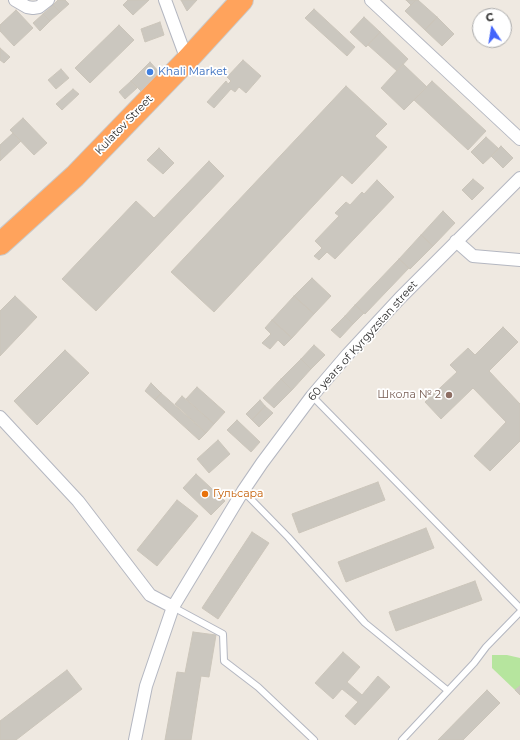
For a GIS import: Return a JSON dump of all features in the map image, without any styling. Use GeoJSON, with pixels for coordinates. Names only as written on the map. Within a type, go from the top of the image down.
{"type":"FeatureCollection","features":[{"type":"Feature","properties":{"kind":"highway","name":"Kulatov Street"},"geometry":{"type":"LineString","coordinates":[[0,244],[75,176],[187,60],[242,0]]}},
{"type":"Feature","properties":{"kind":"street"},"geometry":{"type":"LineString","coordinates":[[15,0],[27,7],[33,8],[39,7],[48,0]]}},
{"type":"Feature","properties":{"kind":"street"},"geometry":{"type":"LineString","coordinates":[[165,0],[187,60]]}},
{"type":"Feature","properties":{"kind":"street"},"geometry":{"type":"LineString","coordinates":[[371,0],[520,139]]}},
{"type":"Feature","properties":{"kind":"street","name":"60 years of Kyrgyzstan street"},"geometry":{"type":"LineString","coordinates":[[135,740],[146,686],[172,607],[243,491],[280,438],[312,396],[358,342],[456,241],[520,178]]}},
{"type":"Feature","properties":{"kind":"street"},"geometry":{"type":"LineString","coordinates":[[456,241],[473,256],[520,260]]}},
{"type":"Feature","properties":{"kind":"street"},"geometry":{"type":"LineString","coordinates":[[0,417],[78,501],[150,595],[172,607]]}},
{"type":"Feature","properties":{"kind":"lane"},"geometry":{"type":"LineString","coordinates":[[312,396],[520,608]]}},
{"type":"Feature","properties":{"kind":"lane"},"geometry":{"type":"LineString","coordinates":[[243,491],[288,537],[365,623],[447,690]]}},
{"type":"Feature","properties":{"kind":"lane"},"geometry":{"type":"LineString","coordinates":[[172,607],[223,634],[224,661],[258,687],[314,740]]}},
{"type":"Feature","properties":{"kind":"lane"},"geometry":{"type":"LineString","coordinates":[[402,740],[486,647],[520,612]]}},
{"type":"Feature","properties":{"kind":"green space"},"geometry":{"type":"Polygon","coordinates":[[[492,655],[507,655],[520,658],[520,686],[515,690],[492,668],[492,655]]]}},
{"type":"Feature","properties":{"kind":"building"},"geometry":{"type":"Polygon","coordinates":[[[58,0],[65,0],[69,4],[60,12],[53,5],[58,0]]]}},
{"type":"Feature","properties":{"kind":"building"},"geometry":{"type":"Polygon","coordinates":[[[128,0],[149,0],[133,15],[123,5],[128,0]]]}},
{"type":"Feature","properties":{"kind":"building"},"geometry":{"type":"Polygon","coordinates":[[[181,0],[197,0],[187,11],[181,0]]]}},
{"type":"Feature","properties":{"kind":"building"},"geometry":{"type":"Polygon","coordinates":[[[406,0],[416,0],[411,5],[406,0]]]}},
{"type":"Feature","properties":{"kind":"building"},"geometry":{"type":"Polygon","coordinates":[[[416,0],[418,0],[437,17],[425,30],[405,11],[416,0]]]}},
{"type":"Feature","properties":{"kind":"building"},"geometry":{"type":"Polygon","coordinates":[[[53,5],[60,12],[50,21],[43,14],[53,5]]]}},
{"type":"Feature","properties":{"kind":"building"},"geometry":{"type":"Polygon","coordinates":[[[314,9],[355,47],[347,56],[305,18],[314,9]]]}},
{"type":"Feature","properties":{"kind":"building"},"geometry":{"type":"Polygon","coordinates":[[[16,10],[33,28],[14,46],[0,31],[0,25],[16,10]]]}},
{"type":"Feature","properties":{"kind":"building"},"geometry":{"type":"Polygon","coordinates":[[[43,14],[50,21],[40,31],[33,23],[43,14]]]}},
{"type":"Feature","properties":{"kind":"building"},"geometry":{"type":"Polygon","coordinates":[[[364,17],[380,32],[366,47],[350,32],[364,17]]]}},
{"type":"Feature","properties":{"kind":"building"},"geometry":{"type":"Polygon","coordinates":[[[437,17],[454,34],[442,46],[425,30],[437,17]]]}},
{"type":"Feature","properties":{"kind":"building"},"geometry":{"type":"Polygon","coordinates":[[[160,22],[164,35],[145,42],[141,29],[160,22]]]}},
{"type":"Feature","properties":{"kind":"building"},"geometry":{"type":"Polygon","coordinates":[[[119,25],[134,40],[90,83],[75,68],[119,25]]]}},
{"type":"Feature","properties":{"kind":"building"},"geometry":{"type":"Polygon","coordinates":[[[380,32],[408,59],[397,71],[368,45],[380,32]]]}},
{"type":"Feature","properties":{"kind":"building"},"geometry":{"type":"Polygon","coordinates":[[[0,48],[10,57],[4,63],[0,60],[0,48]]]}},
{"type":"Feature","properties":{"kind":"building"},"geometry":{"type":"Polygon","coordinates":[[[243,60],[261,76],[246,93],[239,87],[235,92],[231,89],[214,108],[207,102],[226,81],[228,84],[231,81],[227,77],[243,60]]]}},
{"type":"Feature","properties":{"kind":"building"},"geometry":{"type":"Polygon","coordinates":[[[150,62],[160,73],[141,91],[131,81],[150,62]]]}},
{"type":"Feature","properties":{"kind":"building"},"geometry":{"type":"Polygon","coordinates":[[[403,64],[427,87],[404,110],[381,88],[403,64]]]}},
{"type":"Feature","properties":{"kind":"building"},"geometry":{"type":"Polygon","coordinates":[[[61,69],[69,78],[56,89],[48,80],[61,69]]]}},
{"type":"Feature","properties":{"kind":"building"},"geometry":{"type":"Polygon","coordinates":[[[131,81],[137,88],[125,99],[119,92],[131,81]]]}},
{"type":"Feature","properties":{"kind":"building"},"geometry":{"type":"Polygon","coordinates":[[[432,81],[486,131],[468,150],[414,100],[432,81]]]}},
{"type":"Feature","properties":{"kind":"building"},"geometry":{"type":"Polygon","coordinates":[[[346,86],[387,124],[375,136],[387,147],[352,184],[342,175],[214,312],[171,272],[346,86]]]}},
{"type":"Feature","properties":{"kind":"building"},"geometry":{"type":"Polygon","coordinates":[[[73,89],[79,94],[62,110],[56,104],[73,89]]]}},
{"type":"Feature","properties":{"kind":"building"},"geometry":{"type":"Polygon","coordinates":[[[23,118],[47,143],[34,155],[10,130],[23,118]]]}},
{"type":"Feature","properties":{"kind":"building"},"geometry":{"type":"Polygon","coordinates":[[[13,133],[21,141],[0,161],[0,145],[13,133]]]}},
{"type":"Feature","properties":{"kind":"building"},"geometry":{"type":"Polygon","coordinates":[[[486,137],[499,149],[483,164],[471,152],[486,137]]]}},
{"type":"Feature","properties":{"kind":"building"},"geometry":{"type":"Polygon","coordinates":[[[501,146],[513,158],[503,168],[491,156],[501,146]]]}},
{"type":"Feature","properties":{"kind":"building"},"geometry":{"type":"Polygon","coordinates":[[[159,148],[174,163],[163,174],[147,160],[159,148]]]}},
{"type":"Feature","properties":{"kind":"building"},"geometry":{"type":"Polygon","coordinates":[[[209,161],[224,176],[96,311],[62,279],[136,201],[154,218],[209,161]]]}},
{"type":"Feature","properties":{"kind":"building"},"geometry":{"type":"Polygon","coordinates":[[[473,179],[484,188],[472,200],[462,190],[473,179]]]}},
{"type":"Feature","properties":{"kind":"building"},"geometry":{"type":"Polygon","coordinates":[[[377,180],[394,197],[335,259],[327,252],[319,260],[314,256],[322,248],[315,241],[339,216],[335,213],[346,202],[350,205],[362,192],[364,194],[377,180]]]}},
{"type":"Feature","properties":{"kind":"building"},"geometry":{"type":"Polygon","coordinates":[[[443,211],[455,223],[433,246],[421,235],[443,211]]]}},
{"type":"Feature","properties":{"kind":"building"},"geometry":{"type":"Polygon","coordinates":[[[421,235],[433,246],[410,269],[399,259],[421,235]]]}},
{"type":"Feature","properties":{"kind":"building"},"geometry":{"type":"Polygon","coordinates":[[[399,259],[409,268],[365,314],[355,305],[399,259]]]}},
{"type":"Feature","properties":{"kind":"building"},"geometry":{"type":"Polygon","coordinates":[[[312,278],[331,296],[314,314],[294,296],[312,278]]]}},
{"type":"Feature","properties":{"kind":"building"},"geometry":{"type":"Polygon","coordinates":[[[15,296],[37,317],[0,356],[0,311],[15,296]]]}},
{"type":"Feature","properties":{"kind":"building"},"geometry":{"type":"Polygon","coordinates":[[[294,296],[314,314],[292,338],[272,320],[294,296]]]}},
{"type":"Feature","properties":{"kind":"building"},"geometry":{"type":"Polygon","coordinates":[[[355,305],[364,313],[353,324],[345,316],[355,305]]]}},
{"type":"Feature","properties":{"kind":"building"},"geometry":{"type":"Polygon","coordinates":[[[345,316],[353,324],[340,338],[331,330],[345,316]]]}},
{"type":"Feature","properties":{"kind":"building"},"geometry":{"type":"Polygon","coordinates":[[[272,320],[292,338],[284,346],[278,340],[270,349],[262,343],[271,334],[265,328],[272,320]]]}},
{"type":"Feature","properties":{"kind":"building","name":"Школа № 2"},"geometry":{"type":"Polygon","coordinates":[[[503,327],[518,342],[489,371],[520,404],[520,441],[490,471],[474,456],[506,422],[473,388],[441,419],[425,402],[457,372],[450,365],[468,348],[475,355],[503,327]]]}},
{"type":"Feature","properties":{"kind":"building"},"geometry":{"type":"Polygon","coordinates":[[[314,345],[325,355],[311,369],[301,359],[314,345]]]}},
{"type":"Feature","properties":{"kind":"building"},"geometry":{"type":"Polygon","coordinates":[[[65,350],[89,373],[37,425],[14,401],[65,350]]]}},
{"type":"Feature","properties":{"kind":"building"},"geometry":{"type":"Polygon","coordinates":[[[301,359],[311,369],[292,390],[281,379],[301,359]]]}},
{"type":"Feature","properties":{"kind":"building"},"geometry":{"type":"Polygon","coordinates":[[[281,379],[292,390],[274,408],[263,398],[281,379]]]}},
{"type":"Feature","properties":{"kind":"building"},"geometry":{"type":"Polygon","coordinates":[[[151,383],[161,393],[155,400],[145,391],[151,383]]]}},
{"type":"Feature","properties":{"kind":"building"},"geometry":{"type":"Polygon","coordinates":[[[197,387],[225,412],[214,424],[186,399],[197,387]]]}},
{"type":"Feature","properties":{"kind":"building"},"geometry":{"type":"Polygon","coordinates":[[[161,393],[206,433],[199,440],[155,400],[161,393]]]}},
{"type":"Feature","properties":{"kind":"building"},"geometry":{"type":"Polygon","coordinates":[[[182,396],[214,424],[206,433],[175,404],[182,396]]]}},
{"type":"Feature","properties":{"kind":"building"},"geometry":{"type":"Polygon","coordinates":[[[260,400],[265,406],[252,420],[246,414],[260,400]]]}},
{"type":"Feature","properties":{"kind":"building"},"geometry":{"type":"Polygon","coordinates":[[[265,406],[273,413],[259,427],[252,420],[265,406]]]}},
{"type":"Feature","properties":{"kind":"building"},"geometry":{"type":"Polygon","coordinates":[[[237,420],[260,442],[251,452],[227,430],[237,420]]]}},
{"type":"Feature","properties":{"kind":"building"},"geometry":{"type":"Polygon","coordinates":[[[218,440],[230,454],[209,473],[197,459],[218,440]]]}},
{"type":"Feature","properties":{"kind":"building"},"geometry":{"type":"Polygon","coordinates":[[[196,474],[225,501],[211,515],[183,488],[196,474]]]}},
{"type":"Feature","properties":{"kind":"building"},"geometry":{"type":"Polygon","coordinates":[[[378,482],[385,500],[299,533],[292,514],[378,482]]]}},
{"type":"Feature","properties":{"kind":"building"},"geometry":{"type":"Polygon","coordinates":[[[177,500],[198,516],[157,566],[137,550],[177,500]]]}},
{"type":"Feature","properties":{"kind":"building"},"geometry":{"type":"Polygon","coordinates":[[[426,528],[434,548],[346,582],[338,562],[426,528]]]}},
{"type":"Feature","properties":{"kind":"building"},"geometry":{"type":"Polygon","coordinates":[[[252,532],[269,543],[218,619],[202,608],[252,532]]]}},
{"type":"Feature","properties":{"kind":"building"},"geometry":{"type":"Polygon","coordinates":[[[475,581],[482,600],[396,631],[389,612],[475,581]]]}},
{"type":"Feature","properties":{"kind":"building"},"geometry":{"type":"Polygon","coordinates":[[[193,632],[216,635],[209,677],[201,676],[191,740],[165,740],[177,672],[185,673],[193,632]]]}},
{"type":"Feature","properties":{"kind":"building"},"geometry":{"type":"Polygon","coordinates":[[[343,652],[360,667],[347,682],[362,695],[378,676],[390,687],[355,725],[345,716],[358,702],[342,689],[333,699],[315,683],[343,652]]]}},
{"type":"Feature","properties":{"kind":"building"},"geometry":{"type":"Polygon","coordinates":[[[67,670],[82,689],[16,740],[0,740],[0,721],[67,670]]]}},
{"type":"Feature","properties":{"kind":"building"},"geometry":{"type":"Polygon","coordinates":[[[520,686],[520,695],[515,690],[520,686]]]}},
{"type":"Feature","properties":{"kind":"building"},"geometry":{"type":"Polygon","coordinates":[[[487,690],[500,703],[463,740],[438,740],[487,690]]]}},
{"type":"Feature","properties":{"kind":"place","name":"Khali Market"},"geometry":{"type":"Point","coordinates":[150,72]}},
{"type":"Feature","properties":{"kind":"place","name":"Школа № 2"},"geometry":{"type":"Point","coordinates":[449,395]}},
{"type":"Feature","properties":{"kind":"place","name":"Гульсара"},"geometry":{"type":"Point","coordinates":[205,494]}}]}
